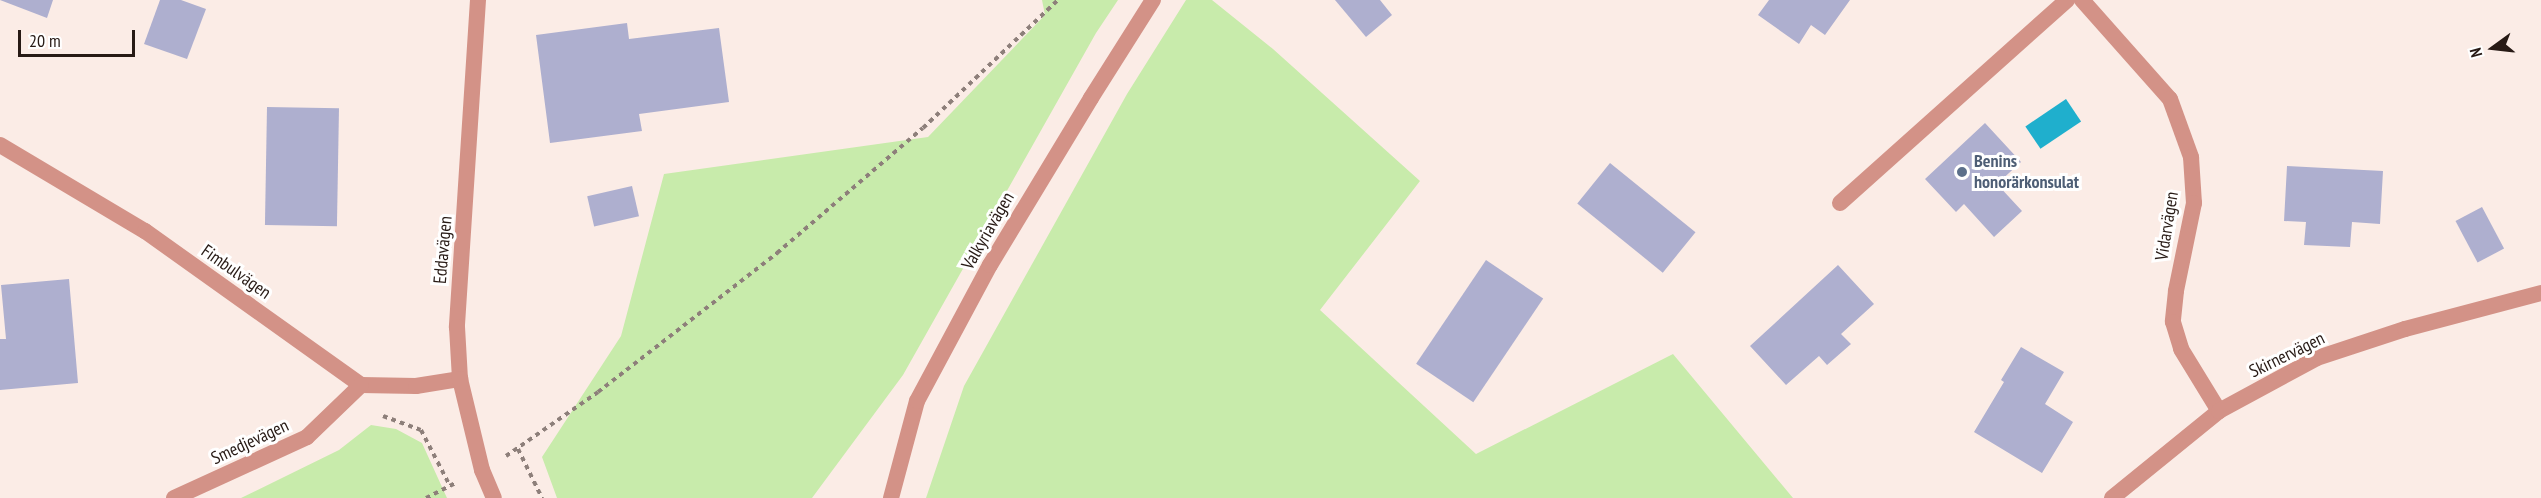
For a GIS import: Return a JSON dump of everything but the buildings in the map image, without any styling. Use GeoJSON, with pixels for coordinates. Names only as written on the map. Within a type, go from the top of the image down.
{"type":"FeatureCollection","features":[{"type":"Feature","properties":{"kind":"street","name":"Eddavägen"},"geometry":{"type":"LineString","coordinates":[[478,0],[457,327],[460,380],[482,470],[494,498]]}},
{"type":"Feature","properties":{"kind":"street","name":"Valkyriavägen"},"geometry":{"type":"LineString","coordinates":[[891,498],[917,401],[990,265],[1153,0]]}},
{"type":"Feature","properties":{"kind":"street"},"geometry":{"type":"LineString","coordinates":[[1840,203],[2067,0]]}},
{"type":"Feature","properties":{"kind":"street","name":"Vidarvägen"},"geometry":{"type":"LineString","coordinates":[[2082,0],[2170,99],[2192,158],[2194,203],[2176,291],[2173,322],[2181,350],[2219,411]]}},
{"type":"Feature","properties":{"kind":"street","name":"Fimbulvägen"},"geometry":{"type":"LineString","coordinates":[[0,145],[144,231],[361,384]]}},
{"type":"Feature","properties":{"kind":"street","name":"Skirnervägen"},"geometry":{"type":"LineString","coordinates":[[2112,498],[2219,411],[2317,358],[2405,329],[2541,293]]}},
{"type":"Feature","properties":{"kind":"street"},"geometry":{"type":"LineString","coordinates":[[361,384],[416,386],[460,380]]}},
{"type":"Feature","properties":{"kind":"street","name":"Smedjevägen"},"geometry":{"type":"LineString","coordinates":[[174,498],[307,437],[361,384]]}},
{"type":"Feature","properties":{"kind":"path"},"geometry":{"type":"LineString","coordinates":[[542,498],[518,449],[598,392],[777,253],[923,128],[1058,0]]}},
{"type":"Feature","properties":{"kind":"path"},"geometry":{"type":"LineString","coordinates":[[378,414],[421,430],[450,486]]}},
{"type":"Feature","properties":{"kind":"green space"},"geometry":{"type":"Polygon","coordinates":[[[1042,0],[1118,0],[1096,33],[903,375],[812,498],[557,498],[542,457],[621,336],[664,174],[928,137],[1045,15],[1042,0]]]}},
{"type":"Feature","properties":{"kind":"green space"},"geometry":{"type":"Polygon","coordinates":[[[1186,0],[1212,0],[1273,49],[1420,181],[1320,310],[1476,454],[1673,354],[1793,498],[926,498],[964,386],[1127,94],[1186,0]]]}},
{"type":"Feature","properties":{"kind":"green space"},"geometry":{"type":"Polygon","coordinates":[[[371,425],[396,429],[422,443],[447,498],[241,498],[339,450],[371,425]]]}},
{"type":"Feature","properties":{"kind":"water"},"geometry":{"type":"Polygon","coordinates":[[[2066,99],[2081,121],[2040,149],[2025,126],[2066,99]]]}},
{"type":"Feature","properties":{"kind":"place","name":"Benins honorärkonsulat"},"geometry":{"type":"Point","coordinates":[1962,172]}}]}
